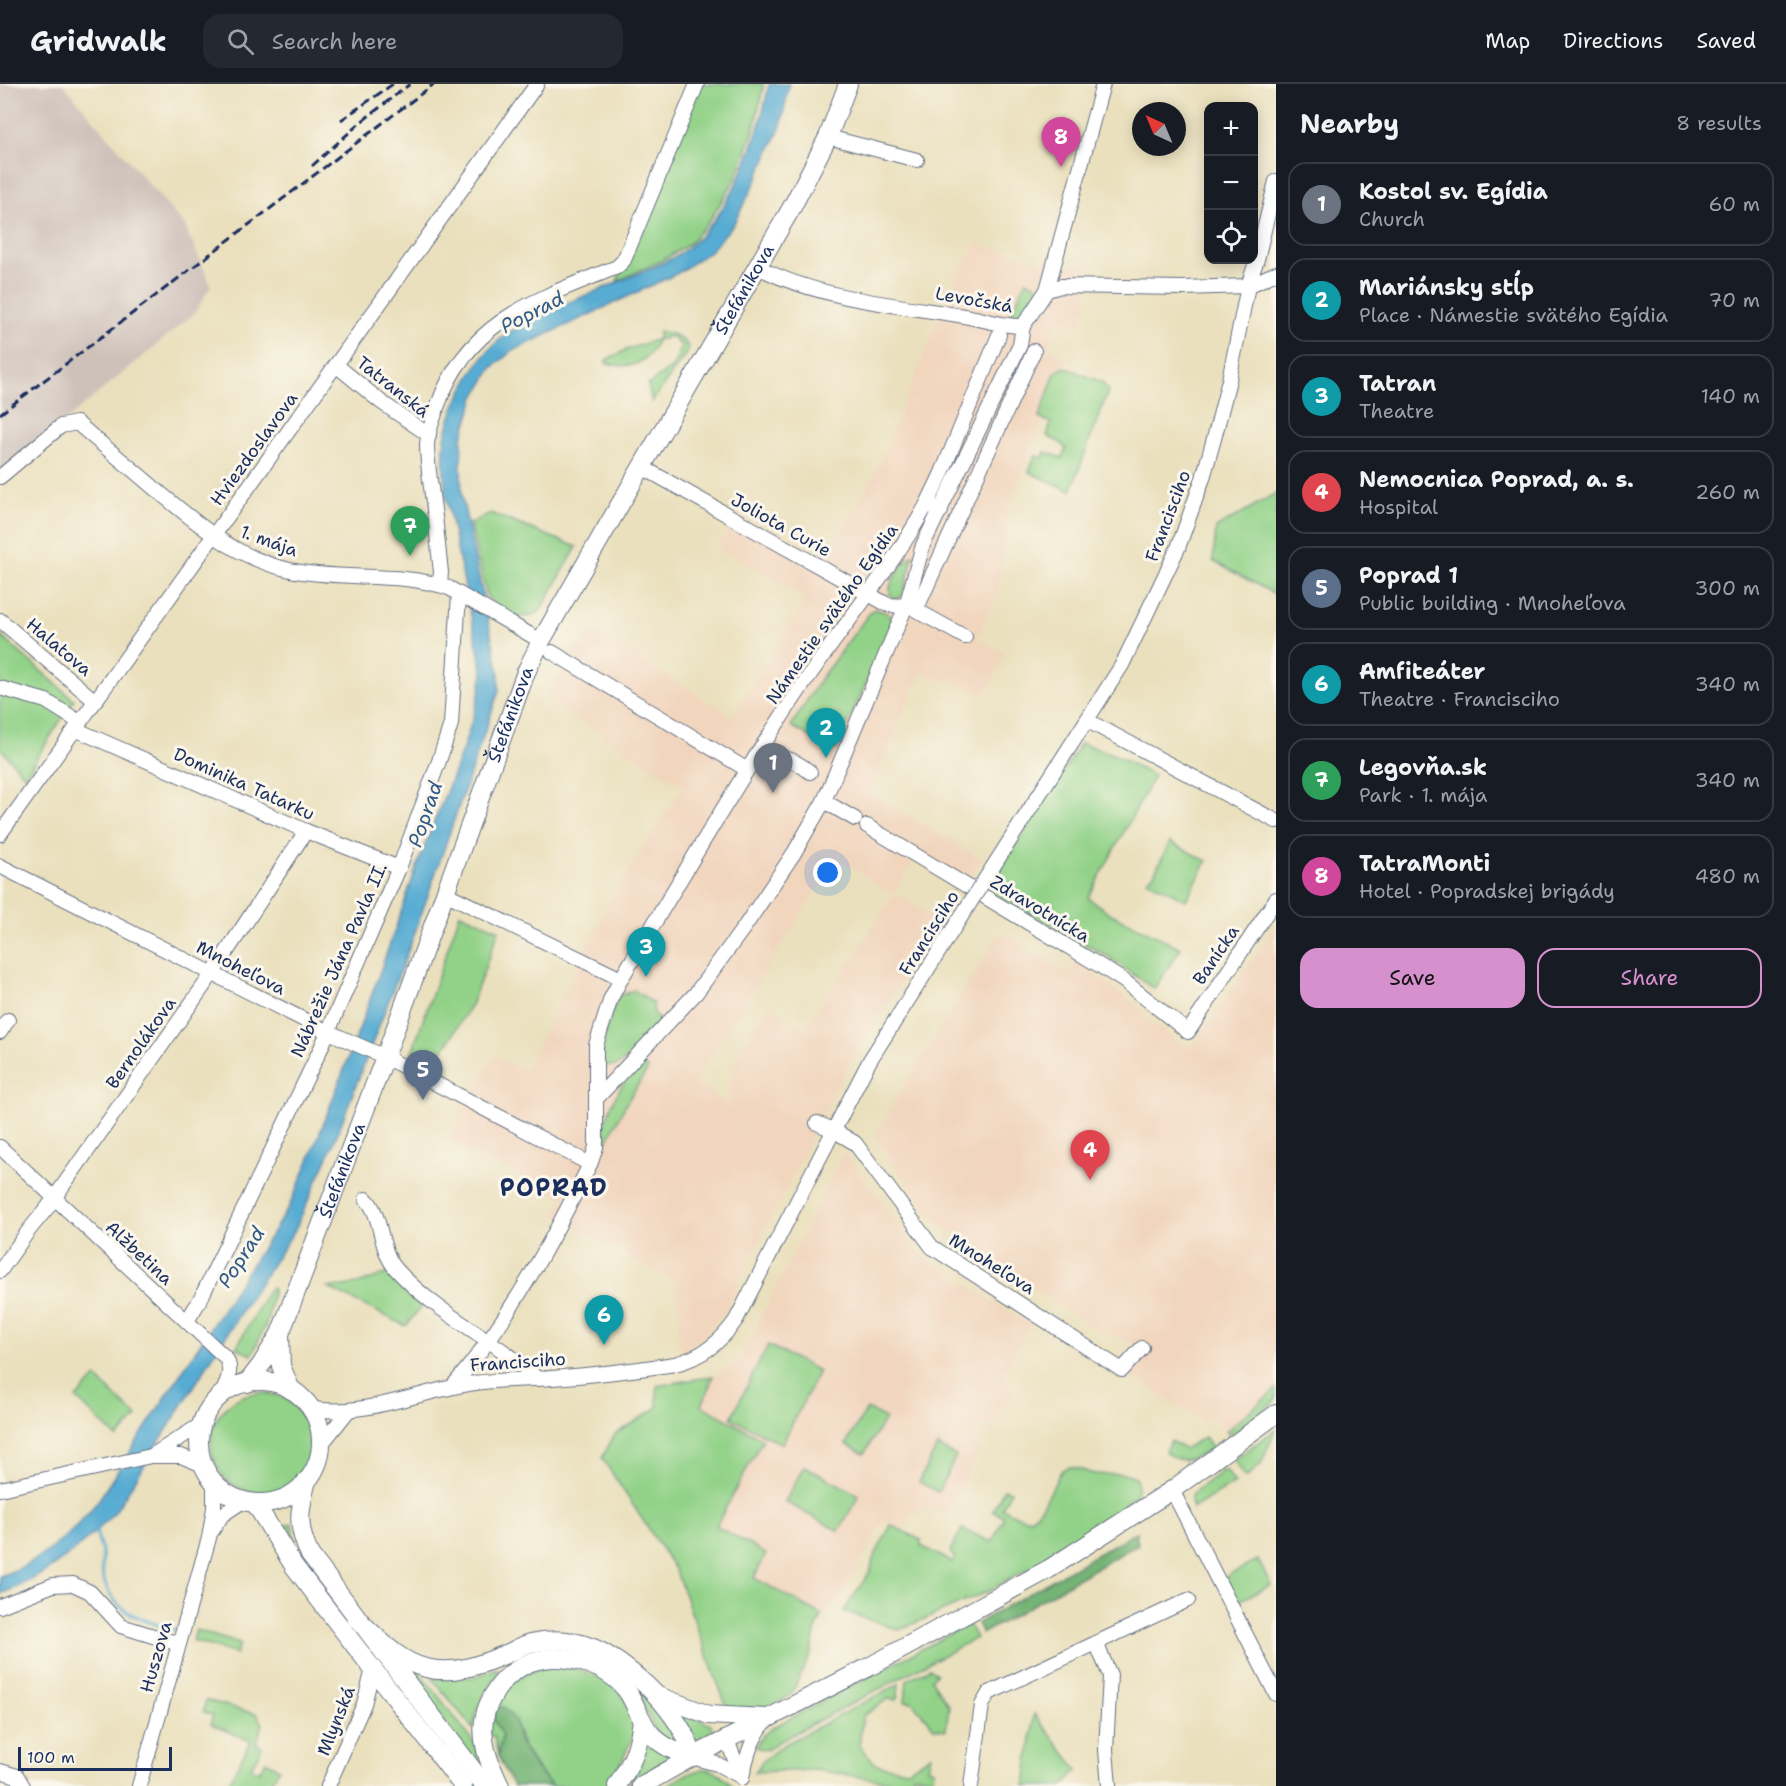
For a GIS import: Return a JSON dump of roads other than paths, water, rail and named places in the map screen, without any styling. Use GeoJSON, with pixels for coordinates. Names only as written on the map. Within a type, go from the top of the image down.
{"type":"FeatureCollection","features":[{"type":"Feature","properties":{"kind":"main road","name":"Štefánikova"},"geometry":{"type":"LineString","coordinates":[[247,1383],[280,1334],[380,1055],[445,893],[515,698],[546,646],[652,448],[808,178],[828,137],[848,84]]}},
{"type":"Feature","properties":{"kind":"main road","name":"Štefánikova"},"geometry":{"type":"LineString","coordinates":[[280,1334],[281,1366],[291,1390]]}},
{"type":"Feature","properties":{"kind":"main road"},"geometry":{"type":"LineString","coordinates":[[247,1383],[270,1383],[291,1390],[310,1408],[319,1430],[320,1446],[316,1464],[298,1490],[286,1497],[274,1501],[249,1502],[233,1497],[214,1483],[203,1465],[199,1445],[202,1424],[210,1408],[222,1394],[247,1383]]}},
{"type":"Feature","properties":{"kind":"main road"},"geometry":{"type":"LineString","coordinates":[[641,1786],[692,1757],[867,1668],[1049,1569],[1172,1490],[1276,1414]]}},
{"type":"Feature","properties":{"kind":"main road"},"geometry":{"type":"LineString","coordinates":[[307,1480],[299,1519],[302,1538],[310,1555],[485,1786]]}},
{"type":"Feature","properties":{"kind":"main road"},"geometry":{"type":"LineString","coordinates":[[249,1502],[300,1574],[464,1786]]}},
{"type":"Feature","properties":{"kind":"main road"},"geometry":{"type":"LineString","coordinates":[[356,1618],[408,1661],[432,1669],[464,1669],[489,1662],[530,1644],[558,1641],[577,1643],[600,1650],[622,1663],[658,1696],[690,1747],[692,1757]]}},
{"type":"Feature","properties":{"kind":"main road"},"geometry":{"type":"LineString","coordinates":[[500,1786],[486,1750],[483,1730],[485,1713],[493,1694],[503,1680],[520,1667],[541,1659],[565,1659],[587,1664],[608,1674],[626,1689],[651,1735],[664,1745],[692,1757]]}},
{"type":"Feature","properties":{"kind":"main road"},"geometry":{"type":"LineString","coordinates":[[658,1696],[710,1715],[769,1718]]}},
{"type":"Feature","properties":{"kind":"main road"},"geometry":{"type":"LineString","coordinates":[[710,1715],[727,1740]]}},
{"type":"Feature","properties":{"kind":"main road"},"geometry":{"type":"LineString","coordinates":[[616,1786],[633,1762],[642,1720]]}},
{"type":"Feature","properties":{"kind":"street","name":"Hviezdoslavova"},"geometry":{"type":"LineString","coordinates":[[0,834],[74,724],[95,701],[537,84]]}},
{"type":"Feature","properties":{"kind":"street"},"geometry":{"type":"LineString","coordinates":[[441,585],[428,452],[429,435],[440,401],[452,375],[465,355],[492,327],[521,308],[617,267],[624,260],[697,84]]}},
{"type":"Feature","properties":{"kind":"street","name":"Levočská"},"geometry":{"type":"LineString","coordinates":[[758,267],[779,278],[828,292],[967,316],[1009,327],[1023,326],[1047,290],[1102,84]]}},
{"type":"Feature","properties":{"kind":"street"},"geometry":{"type":"LineString","coordinates":[[828,137],[917,160]]}},
{"type":"Feature","properties":{"kind":"street","name":"Francisciho"},"geometry":{"type":"LineString","coordinates":[[310,1408],[325,1411],[348,1411],[478,1382],[538,1379],[675,1364],[709,1350],[729,1330],[870,1060],[1122,665],[1180,541],[1215,435],[1248,286],[1276,181]]}},
{"type":"Feature","properties":{"kind":"street"},"geometry":{"type":"LineString","coordinates":[[1047,290],[1061,286],[1182,288],[1248,286],[1276,273]]}},
{"type":"Feature","properties":{"kind":"street","name":"Námestie svätého Egídia"},"geometry":{"type":"LineString","coordinates":[[596,1100],[701,986],[794,853],[824,801],[911,608],[923,545],[1020,345],[1023,326]]}},
{"type":"Feature","properties":{"kind":"street","name":"Námestie svätého Egídia"},"geometry":{"type":"LineString","coordinates":[[453,1386],[490,1341],[516,1300],[590,1164],[596,1146],[594,1136],[596,1045],[611,998],[746,769],[798,691],[906,542],[941,475],[999,335]]}},
{"type":"Feature","properties":{"kind":"street"},"geometry":{"type":"LineString","coordinates":[[911,608],[1034,351]]}},
{"type":"Feature","properties":{"kind":"street","name":"Tatranská"},"geometry":{"type":"LineString","coordinates":[[336,365],[381,402],[429,435]]}},
{"type":"Feature","properties":{"kind":"street","name":"1. mája"},"geometry":{"type":"LineString","coordinates":[[0,477],[61,426],[77,423],[213,536],[237,550],[289,570],[322,575],[387,577],[441,585],[546,646]]}},
{"type":"Feature","properties":{"kind":"street","name":"Joliota Curie"},"geometry":{"type":"LineString","coordinates":[[642,467],[888,605],[911,608],[965,637]]}},
{"type":"Feature","properties":{"kind":"street"},"geometry":{"type":"LineString","coordinates":[[927,504],[941,511]]}},
{"type":"Feature","properties":{"kind":"street","name":"Nábrežie Jána Pavla II."},"geometry":{"type":"LineString","coordinates":[[187,1321],[205,1290],[328,1032],[399,868],[451,724],[463,596]]}},
{"type":"Feature","properties":{"kind":"street","name":"Halatova"},"geometry":{"type":"LineString","coordinates":[[0,620],[95,701]]}},
{"type":"Feature","properties":{"kind":"street"},"geometry":{"type":"LineString","coordinates":[[546,646],[746,769]]}},
{"type":"Feature","properties":{"kind":"street","name":"Dominika Tatarku"},"geometry":{"type":"LineString","coordinates":[[0,688],[46,701],[74,724],[306,831],[399,868]]}},
{"type":"Feature","properties":{"kind":"street"},"geometry":{"type":"LineString","coordinates":[[1088,721],[1276,820]]}},
{"type":"Feature","properties":{"kind":"street"},"geometry":{"type":"LineString","coordinates":[[756,756],[778,755],[797,762],[810,772]]}},
{"type":"Feature","properties":{"kind":"street","name":"Zdravotnícka"},"geometry":{"type":"LineString","coordinates":[[824,801],[1102,967],[1124,981],[1188,1032]]}},
{"type":"Feature","properties":{"kind":"street","name":"Bernolákova"},"geometry":{"type":"LineString","coordinates":[[0,1271],[212,974],[306,831]]}},
{"type":"Feature","properties":{"kind":"street","name":"Mnoheľova"},"geometry":{"type":"LineString","coordinates":[[0,866],[328,1032],[380,1055],[590,1164]]}},
{"type":"Feature","properties":{"kind":"street"},"geometry":{"type":"LineString","coordinates":[[445,893],[621,979]]}},
{"type":"Feature","properties":{"kind":"street","name":"Banícka"},"geometry":{"type":"LineString","coordinates":[[1188,1032],[1276,899]]}},
{"type":"Feature","properties":{"kind":"street","name":"Mnoheľova"},"geometry":{"type":"LineString","coordinates":[[817,1123],[855,1143],[932,1247],[1122,1370],[1142,1347]]}},
{"type":"Feature","properties":{"kind":"street","name":"Alžbetina"},"geometry":{"type":"LineString","coordinates":[[0,1147],[226,1358],[230,1364],[229,1376],[222,1394]]}},
{"type":"Feature","properties":{"kind":"street"},"geometry":{"type":"LineString","coordinates":[[366,1198],[373,1208],[382,1245],[394,1267],[431,1301],[490,1341],[538,1379]]}},
{"type":"Feature","properties":{"kind":"street"},"geometry":{"type":"LineString","coordinates":[[320,1446],[348,1411]]}},
{"type":"Feature","properties":{"kind":"street"},"geometry":{"type":"LineString","coordinates":[[151,1456],[202,1424]]}},
{"type":"Feature","properties":{"kind":"street"},"geometry":{"type":"LineString","coordinates":[[0,1489],[151,1456],[181,1456],[203,1465]]}},
{"type":"Feature","properties":{"kind":"street","name":"Huszova"},"geometry":{"type":"LineString","coordinates":[[139,1786],[208,1538],[214,1508],[214,1483]]}},
{"type":"Feature","properties":{"kind":"street"},"geometry":{"type":"LineString","coordinates":[[1172,1490],[1275,1688]]}},
{"type":"Feature","properties":{"kind":"street","name":"Huszova"},"geometry":{"type":"LineString","coordinates":[[208,1538],[222,1515],[249,1502]]}},
{"type":"Feature","properties":{"kind":"street"},"geometry":{"type":"LineString","coordinates":[[0,1606],[53,1585],[73,1584],[90,1592],[121,1626],[179,1644]]}},
{"type":"Feature","properties":{"kind":"street"},"geometry":{"type":"LineString","coordinates":[[971,1786],[982,1706],[989,1693],[1188,1600]]}},
{"type":"Feature","properties":{"kind":"street"},"geometry":{"type":"LineString","coordinates":[[1096,1643],[1110,1675],[1107,1763],[1109,1786]]}},
{"type":"Feature","properties":{"kind":"street","name":"Mlynská"},"geometry":{"type":"LineString","coordinates":[[328,1786],[364,1704],[373,1669]]}},
{"type":"Feature","properties":{"kind":"street"},"geometry":{"type":"LineString","coordinates":[[743,1782],[749,1748],[754,1735],[769,1718]]}},
{"type":"Feature","properties":{"kind":"street"},"geometry":{"type":"LineString","coordinates":[[727,1740],[743,1782]]}},
{"type":"Feature","properties":{"kind":"street"},"geometry":{"type":"LineString","coordinates":[[692,1757],[717,1764],[743,1782]]}},
{"type":"Feature","properties":{"kind":"street"},"geometry":{"type":"LineString","coordinates":[[0,1771],[17,1776],[23,1786]]}},
{"type":"Feature","properties":{"kind":"water"},"geometry":{"type":"Polygon","coordinates":[[[769,84],[789,84],[781,126],[733,225],[710,251],[678,273],[512,351],[492,368],[475,397],[462,438],[462,497],[499,672],[499,691],[413,938],[333,1145],[295,1230],[115,1512],[90,1537],[48,1570],[0,1594],[0,1576],[30,1563],[56,1545],[100,1498],[287,1210],[318,1137],[463,747],[483,673],[446,497],[444,475],[445,438],[448,425],[466,383],[493,346],[516,328],[559,306],[656,266],[691,245],[720,212],[732,192],[759,127],[769,84]]]}},
{"type":"Feature","properties":{"kind":"waterway"},"geometry":{"type":"LineString","coordinates":[[96,1530],[102,1553],[103,1577],[114,1599],[130,1614],[175,1630]]}},
{"type":"Feature","properties":{"kind":"railway"},"geometry":{"type":"LineString","coordinates":[[341,120],[393,84]]}},
{"type":"Feature","properties":{"kind":"railway"},"geometry":{"type":"LineString","coordinates":[[312,166],[361,122],[410,84]]}},
{"type":"Feature","properties":{"kind":"railway"},"geometry":{"type":"LineString","coordinates":[[0,414],[434,84]]}},
{"type":"Feature","properties":{"kind":"place","name":"TatraMonti"},"geometry":{"type":"Point","coordinates":[1061,167]}},
{"type":"Feature","properties":{"kind":"place","name":"Legovňa.sk"},"geometry":{"type":"Point","coordinates":[410,556]}},
{"type":"Feature","properties":{"kind":"place","name":"Mariánsky stĺp"},"geometry":{"type":"Point","coordinates":[826,758]}},
{"type":"Feature","properties":{"kind":"place","name":"Kostol sv. Egídia"},"geometry":{"type":"Point","coordinates":[773,793]}},
{"type":"Feature","properties":{"kind":"place","name":"Tatran"},"geometry":{"type":"Point","coordinates":[646,977]}},
{"type":"Feature","properties":{"kind":"place","name":"Poprad 1"},"geometry":{"type":"Point","coordinates":[423,1100]}},
{"type":"Feature","properties":{"kind":"place","name":"Nemocnica Poprad, a. s."},"geometry":{"type":"Point","coordinates":[1090,1180]}},
{"type":"Feature","properties":{"kind":"place","name":"Amfiteáter"},"geometry":{"type":"Point","coordinates":[604,1345]}},
{"type":"Feature","properties":{"kind":"district","name":"POPRAD"},"geometry":{"type":"Point","coordinates":[554,1188]}},
{"type":"Feature","properties":{"kind":"water label","name":"Poprad"},"geometry":{"type":"Point","coordinates":[532,312]}},
{"type":"Feature","properties":{"kind":"water label","name":"Poprad"},"geometry":{"type":"Point","coordinates":[425,814]}},
{"type":"Feature","properties":{"kind":"water label","name":"Poprad"},"geometry":{"type":"Point","coordinates":[241,1257]}}]}
